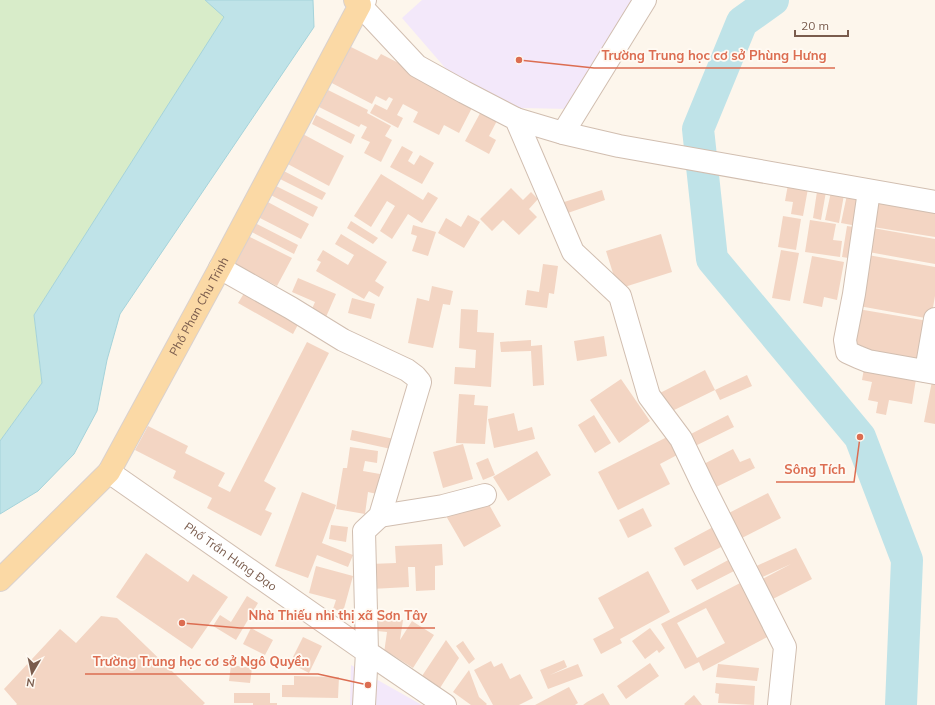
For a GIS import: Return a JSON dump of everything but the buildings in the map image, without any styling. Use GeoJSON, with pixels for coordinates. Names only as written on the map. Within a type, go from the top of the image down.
{"type":"FeatureCollection","features":[{"type":"Feature","properties":{"kind":"main road","name":"Phố Phan Chu Trinh"},"geometry":{"type":"LineString","coordinates":[[0,580],[109,472],[220,268],[360,2]]}},
{"type":"Feature","properties":{"kind":"street"},"geometry":{"type":"LineString","coordinates":[[563,133],[645,0]]}},
{"type":"Feature","properties":{"kind":"street"},"geometry":{"type":"LineString","coordinates":[[360,2],[417,66],[516,118],[563,133],[619,146],[935,202]]}},
{"type":"Feature","properties":{"kind":"street"},"geometry":{"type":"LineString","coordinates":[[516,118],[573,252],[620,296],[649,396],[681,439],[702,485],[785,647],[779,705]]}},
{"type":"Feature","properties":{"kind":"street"},"geometry":{"type":"LineString","coordinates":[[869,191],[854,294],[845,340],[848,352],[858,358],[868,361],[930,372],[935,319]]}},
{"type":"Feature","properties":{"kind":"street"},"geometry":{"type":"LineString","coordinates":[[220,268],[291,308],[343,340],[407,370],[420,382],[380,516],[364,531],[367,652],[364,705]]}},
{"type":"Feature","properties":{"kind":"street","name":"Phố Trần Hưng Đạo"},"geometry":{"type":"LineString","coordinates":[[109,472],[445,705]]}},
{"type":"Feature","properties":{"kind":"street"},"geometry":{"type":"LineString","coordinates":[[380,516],[442,506],[485,495]]}},
{"type":"Feature","properties":{"kind":"shaded area"},"geometry":{"type":"Polygon","coordinates":[[[422,0],[640,0],[570,109],[520,108],[479,89],[447,70],[402,18],[422,0]]]}},
{"type":"Feature","properties":{"kind":"shaded area"},"geometry":{"type":"Polygon","coordinates":[[[351,665],[422,705],[350,705],[351,665]]]}},
{"type":"Feature","properties":{"kind":"green space"},"geometry":{"type":"Polygon","coordinates":[[[0,0],[205,0],[225,16],[34,315],[42,383],[0,441],[0,0]]]}},
{"type":"Feature","properties":{"kind":"water"},"geometry":{"type":"Polygon","coordinates":[[[205,0],[313,0],[314,27],[120,314],[107,360],[97,411],[74,454],[38,491],[0,514],[0,441],[42,383],[34,315],[224,17],[205,0]]]}},
{"type":"Feature","properties":{"kind":"waterway"},"geometry":{"type":"LineString","coordinates":[[773,0],[742,22],[698,129],[712,259],[860,437],[907,560],[901,705]]}},
{"type":"Feature","properties":{"kind":"place","name":"Trường Trung học cơ sở Phùng Hưng"},"geometry":{"type":"Point","coordinates":[519,60]}},
{"type":"Feature","properties":{"kind":"place","name":"Sông Tích"},"geometry":{"type":"Point","coordinates":[860,437]}},
{"type":"Feature","properties":{"kind":"place","name":"Nhà Thiếu nhi thị xã Sơn Tây"},"geometry":{"type":"Point","coordinates":[182,623]}},
{"type":"Feature","properties":{"kind":"place","name":"Trường Trung học cơ sở Ngô Quyền"},"geometry":{"type":"Point","coordinates":[368,685]}}]}
